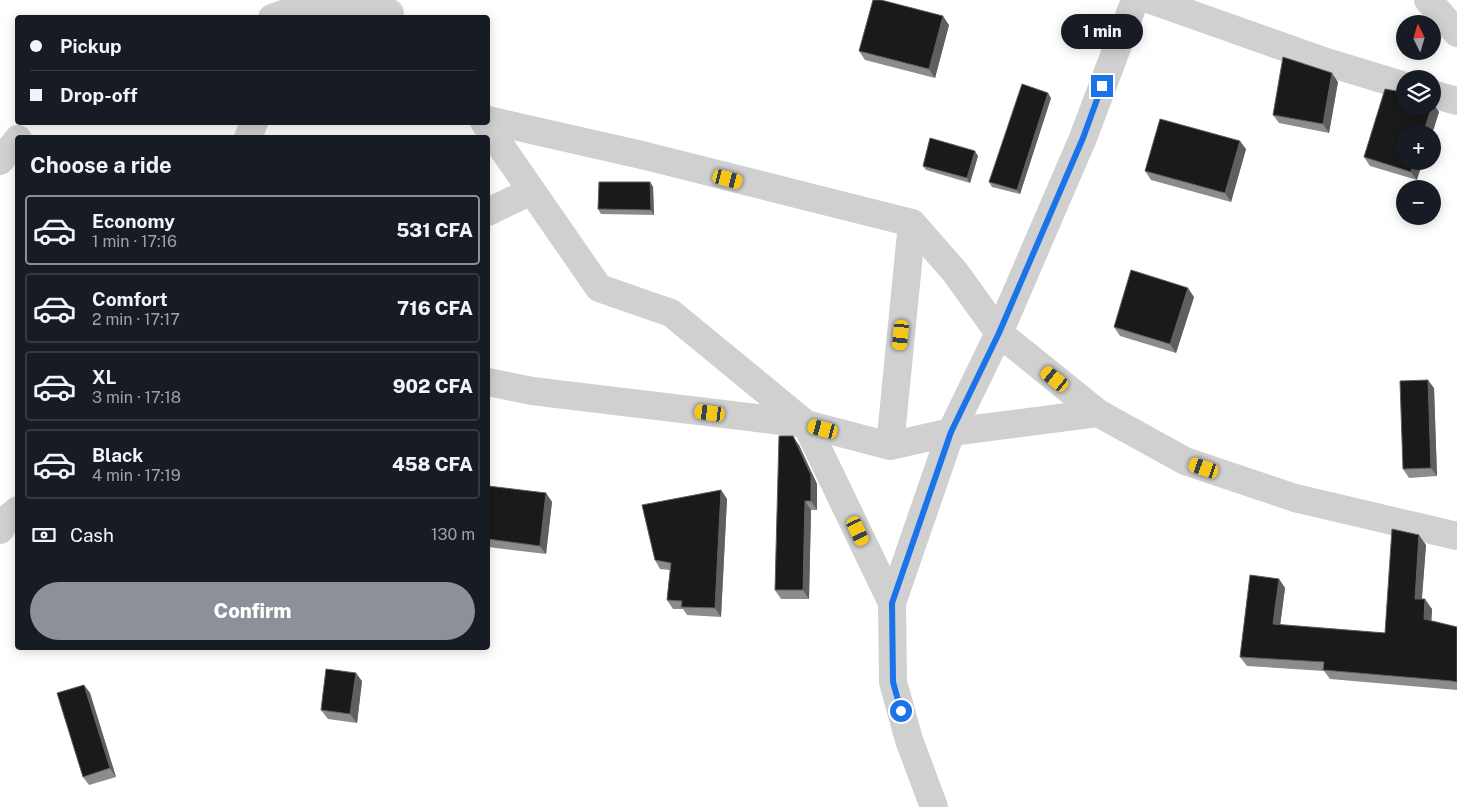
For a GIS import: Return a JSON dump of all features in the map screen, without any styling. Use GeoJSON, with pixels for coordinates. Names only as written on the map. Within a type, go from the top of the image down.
{"type":"FeatureCollection","features":[{"type":"Feature","properties":{"kind":"street"},"geometry":{"type":"LineString","coordinates":[[934,807],[909,740],[893,682],[892,603],[951,432],[999,333],[1083,138],[1135,0]]}},
{"type":"Feature","properties":{"kind":"street"},"geometry":{"type":"LineString","coordinates":[[1151,0],[1326,62],[1396,83]]}},
{"type":"Feature","properties":{"kind":"street"},"geometry":{"type":"LineString","coordinates":[[1428,0],[1457,33]]}},
{"type":"Feature","properties":{"kind":"street"},"geometry":{"type":"LineString","coordinates":[[280,15],[310,4],[391,10]]}},
{"type":"Feature","properties":{"kind":"street"},"geometry":{"type":"LineString","coordinates":[[1441,97],[1457,101]]}},
{"type":"Feature","properties":{"kind":"street"},"geometry":{"type":"LineString","coordinates":[[490,120],[912,223],[955,272],[999,333],[1098,413],[1185,461],[1295,498],[1457,536]]}},
{"type":"Feature","properties":{"kind":"street"},"geometry":{"type":"LineString","coordinates":[[486,125],[599,288],[671,313],[806,424],[892,603]]}},
{"type":"Feature","properties":{"kind":"street"},"geometry":{"type":"LineString","coordinates":[[0,161],[15,142]]}},
{"type":"Feature","properties":{"kind":"street"},"geometry":{"type":"LineString","coordinates":[[490,211],[531,191]]}},
{"type":"Feature","properties":{"kind":"street"},"geometry":{"type":"LineString","coordinates":[[890,446],[912,223]]}},
{"type":"Feature","properties":{"kind":"street"},"geometry":{"type":"LineString","coordinates":[[490,382],[532,391],[806,424],[890,446],[951,432],[1098,413]]}},
{"type":"Feature","properties":{"kind":"building"},"geometry":{"type":"Polygon","coordinates":[[[873,0],[881,0],[943,16],[929,69],[859,51],[873,0]]]}},
{"type":"Feature","properties":{"kind":"building"},"geometry":{"type":"Polygon","coordinates":[[[1283,57],[1332,73],[1323,124],[1273,115],[1283,57]]]}},
{"type":"Feature","properties":{"kind":"building"},"geometry":{"type":"Polygon","coordinates":[[[1022,84],[1048,93],[1017,190],[989,182],[1022,84]]]}},
{"type":"Feature","properties":{"kind":"building"},"geometry":{"type":"Polygon","coordinates":[[[1385,89],[1396,91],[1396,115],[1429,115],[1426,125],[1396,125],[1396,167],[1364,157],[1385,89]]]}},
{"type":"Feature","properties":{"kind":"building"},"geometry":{"type":"Polygon","coordinates":[[[1160,119],[1240,141],[1225,193],[1145,171],[1160,119]]]}},
{"type":"Feature","properties":{"kind":"building"},"geometry":{"type":"Polygon","coordinates":[[[930,138],[975,151],[967,178],[923,166],[930,138]]]}},
{"type":"Feature","properties":{"kind":"building"},"geometry":{"type":"Polygon","coordinates":[[[599,182],[650,182],[651,210],[598,209],[599,182]]]}},
{"type":"Feature","properties":{"kind":"building"},"geometry":{"type":"Polygon","coordinates":[[[1131,270],[1188,288],[1170,344],[1114,327],[1131,270]]]}},
{"type":"Feature","properties":{"kind":"building"},"geometry":{"type":"Polygon","coordinates":[[[1428,380],[1431,468],[1403,469],[1400,381],[1428,380]]]}},
{"type":"Feature","properties":{"kind":"building"},"geometry":{"type":"Polygon","coordinates":[[[779,436],[793,436],[811,475],[811,501],[805,501],[803,590],[775,590],[779,436]]]}},
{"type":"Feature","properties":{"kind":"building"},"geometry":{"type":"Polygon","coordinates":[[[490,486],[546,493],[540,546],[490,539],[490,486]]]}},
{"type":"Feature","properties":{"kind":"building"},"geometry":{"type":"Polygon","coordinates":[[[721,490],[715,608],[681,607],[682,601],[667,600],[671,563],[655,560],[642,505],[721,490]]]}},
{"type":"Feature","properties":{"kind":"building"},"geometry":{"type":"Polygon","coordinates":[[[1392,529],[1419,535],[1415,599],[1425,599],[1424,619],[1457,627],[1457,682],[1323,670],[1324,662],[1240,657],[1250,575],[1279,579],[1273,624],[1385,633],[1392,529]]]}},
{"type":"Feature","properties":{"kind":"building"},"geometry":{"type":"Polygon","coordinates":[[[326,669],[356,673],[350,714],[321,710],[326,669]]]}},
{"type":"Feature","properties":{"kind":"building"},"geometry":{"type":"Polygon","coordinates":[[[84,685],[110,768],[83,777],[57,693],[84,685]]]}},
{"type":"Feature","properties":{"kind":"route"},"geometry":{"type":"LineString","coordinates":[[901,711],[893,682],[892,603],[951,432],[999,333],[1083,138],[1102,86]]}}]}
